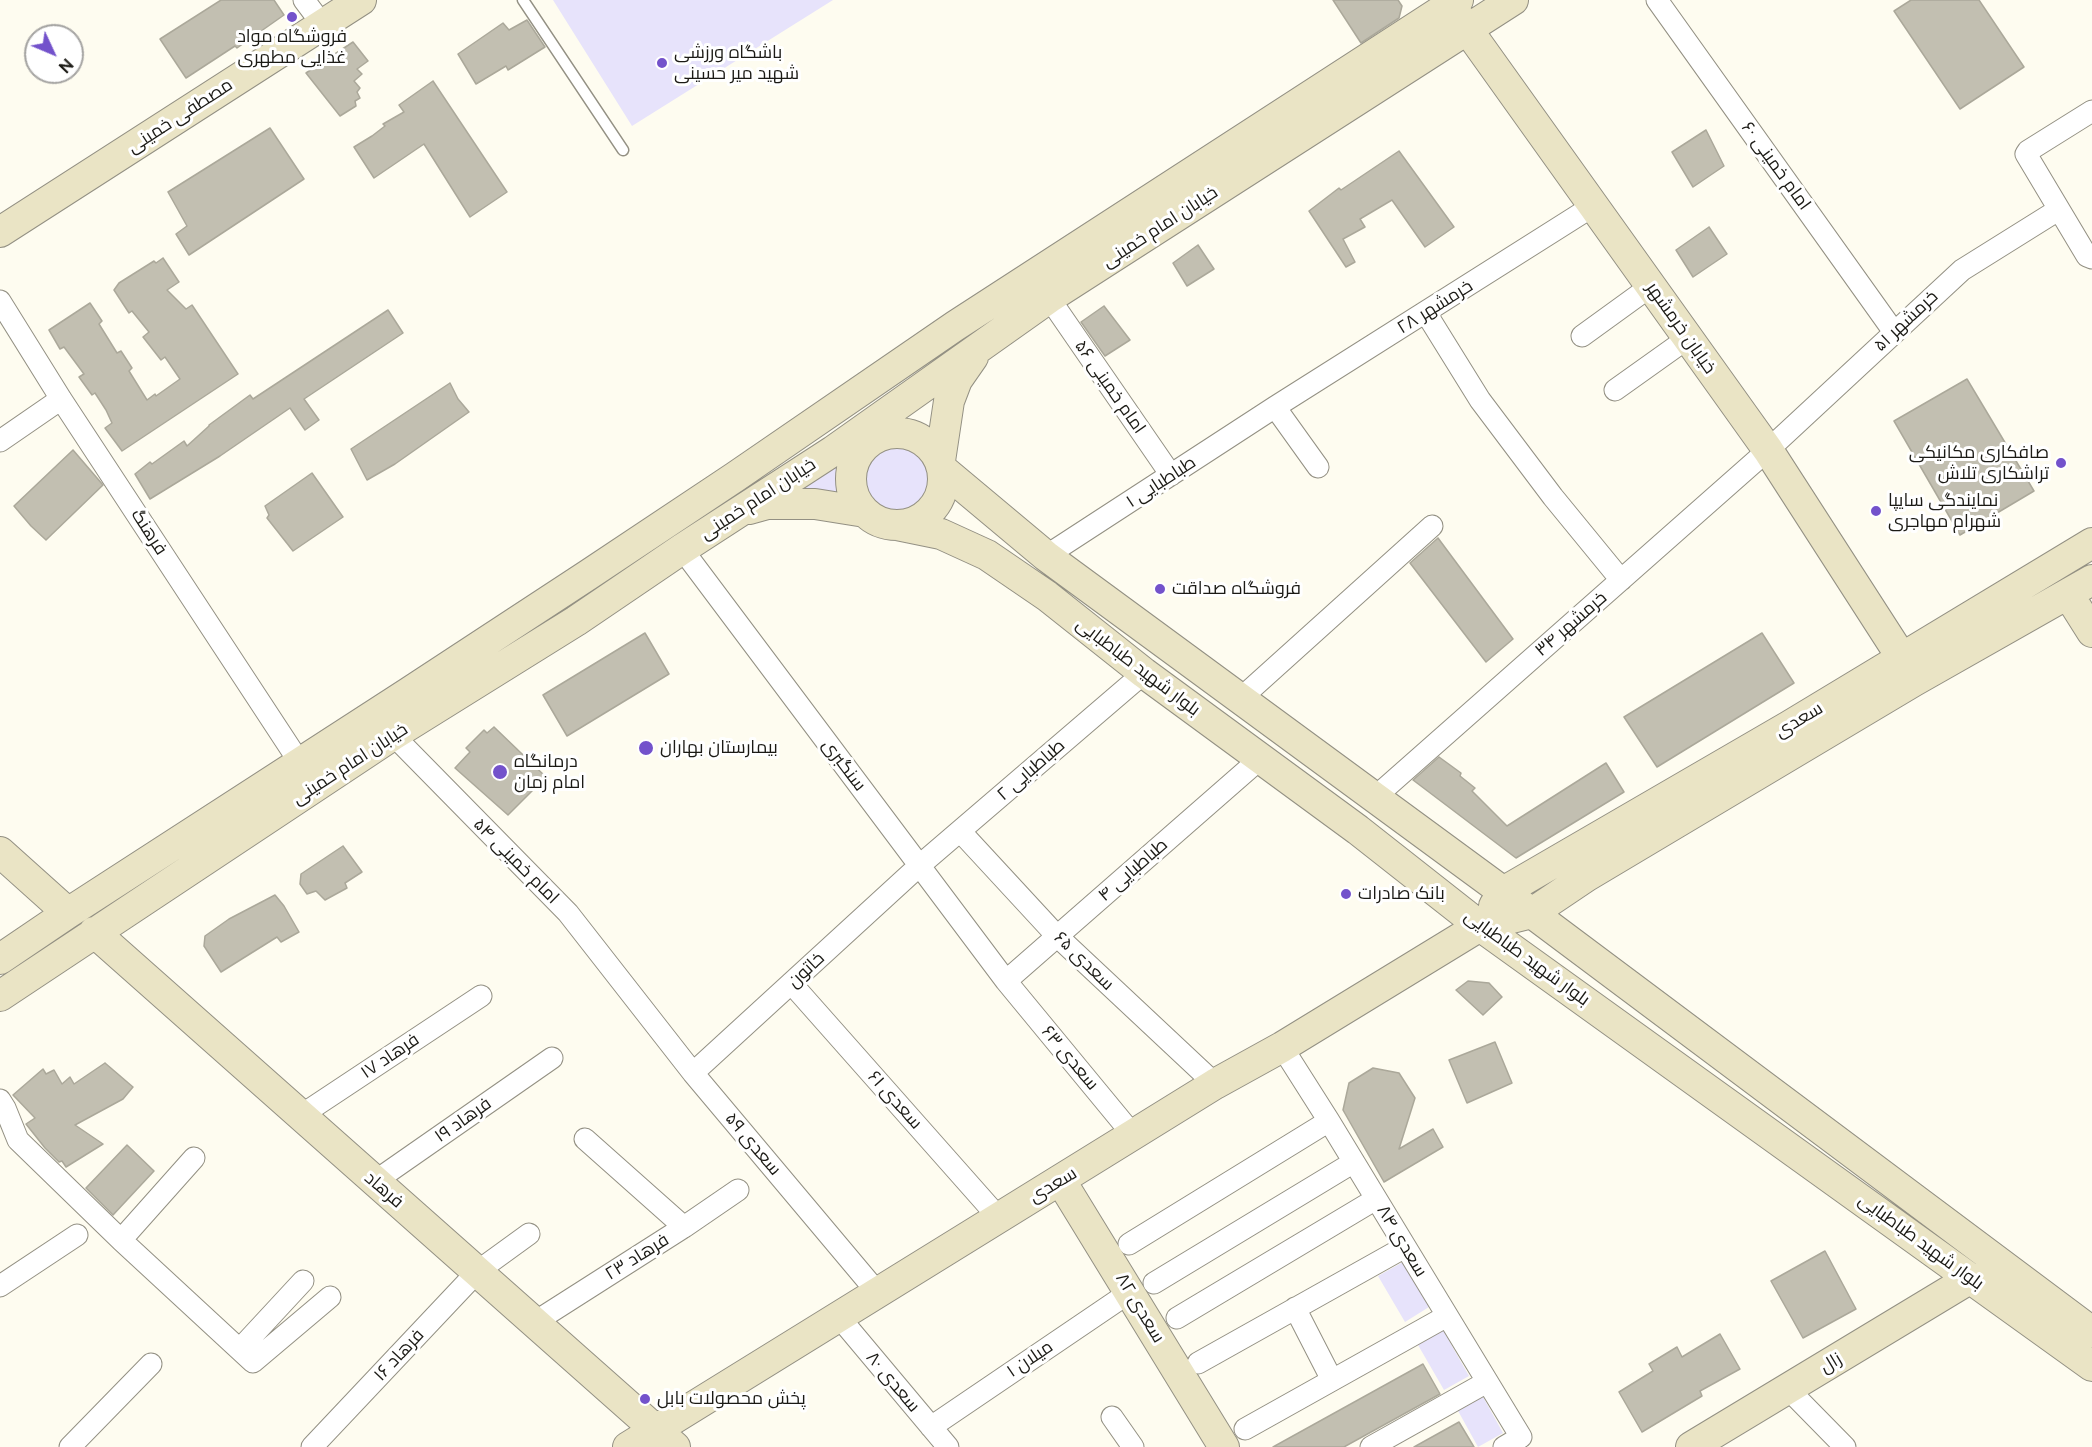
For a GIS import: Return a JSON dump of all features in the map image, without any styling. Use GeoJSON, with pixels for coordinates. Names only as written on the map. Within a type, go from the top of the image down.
{"type":"FeatureCollection","features":[{"type":"Feature","properties":{"kind":"main road","name":"مصطفی خمینی"},"geometry":{"type":"LineString","coordinates":[[0,232],[361,0]]}},
{"type":"Feature","properties":{"kind":"main road","name":"خیابان امام خمینی"},"geometry":{"type":"LineString","coordinates":[[873,434],[978,349],[1049,298],[1513,0]]}},
{"type":"Feature","properties":{"kind":"main road","name":"خیابان امام خمینی"},"geometry":{"type":"LineString","coordinates":[[0,959],[68,912],[300,763],[735,477],[887,372],[1450,1]]}},
{"type":"Feature","properties":{"kind":"main road","name":"خیابان خرمشهر"},"geometry":{"type":"LineString","coordinates":[[1450,1],[1467,29],[1768,450],[1902,658]]}},
{"type":"Feature","properties":{"kind":"main road"},"geometry":{"type":"LineString","coordinates":[[737,512],[767,504],[816,504],[865,512],[885,523],[897,525],[913,522],[927,513],[937,501],[942,485],[941,465],[949,401],[957,380],[978,349]]}},
{"type":"Feature","properties":{"kind":"main road"},"geometry":{"type":"LineString","coordinates":[[865,512],[856,500],[851,487],[851,473],[855,459],[873,434],[887,372]]}},
{"type":"Feature","properties":{"kind":"main road"},"geometry":{"type":"LineString","coordinates":[[735,477],[789,457],[833,451],[873,434],[906,434],[920,439],[932,448],[941,465]]}},
{"type":"Feature","properties":{"kind":"main road","name":"خیابان امام خمینی"},"geometry":{"type":"LineString","coordinates":[[0,996],[93,932],[393,735],[576,621],[737,512],[833,451]]}},
{"type":"Feature","properties":{"kind":"main road","name":"بلوار شهید طباطبایی"},"geometry":{"type":"LineString","coordinates":[[941,465],[1046,556],[1532,913],[2092,1332]]}},
{"type":"Feature","properties":{"kind":"main road","name":"بلوار شهید طباطبایی"},"geometry":{"type":"LineString","coordinates":[[897,525],[941,534],[987,555],[1047,596],[1143,673],[1359,830],[1480,926],[2092,1366]]}},
{"type":"Feature","properties":{"kind":"main road","name":"سعدی"},"geometry":{"type":"LineString","coordinates":[[1503,892],[1789,726],[2092,543]]}},
{"type":"Feature","properties":{"kind":"main road"},"geometry":{"type":"LineString","coordinates":[[2080,587],[2092,632]]}},
{"type":"Feature","properties":{"kind":"main road","name":"سعدی"},"geometry":{"type":"LineString","coordinates":[[628,1447],[665,1438],[878,1292],[1215,1084],[1282,1047],[1480,926],[1532,913],[1587,876],[1914,681],[2080,587]]}},
{"type":"Feature","properties":{"kind":"main road"},"geometry":{"type":"LineString","coordinates":[[0,852],[68,912]]}},
{"type":"Feature","properties":{"kind":"main road"},"geometry":{"type":"LineString","coordinates":[[1480,926],[1503,892]]}},
{"type":"Feature","properties":{"kind":"main road","name":"فرهاد"},"geometry":{"type":"LineString","coordinates":[[93,932],[665,1438]]}},
{"type":"Feature","properties":{"kind":"main road","name":"سعدی ۸۲"},"geometry":{"type":"LineString","coordinates":[[1061,1180],[1142,1287],[1222,1440]]}},
{"type":"Feature","properties":{"kind":"main road","name":"زال"},"geometry":{"type":"LineString","coordinates":[[1691,1447],[1971,1278]]}},
{"type":"Feature","properties":{"kind":"street"},"geometry":{"type":"LineString","coordinates":[[304,0],[322,24]]}},
{"type":"Feature","properties":{"kind":"street","name":"امام خمینی ۶۰"},"geometry":{"type":"LineString","coordinates":[[1657,0],[1894,332]]}},
{"type":"Feature","properties":{"kind":"street"},"geometry":{"type":"LineString","coordinates":[[2092,111],[2026,154],[2087,256],[2092,258]]}},
{"type":"Feature","properties":{"kind":"street","name":"خرمشهر ۲۸"},"geometry":{"type":"LineString","coordinates":[[1275,407],[1593,206]]}},
{"type":"Feature","properties":{"kind":"street","name":"خرمشهر ۵۱"},"geometry":{"type":"LineString","coordinates":[[1768,450],[1962,270],[2058,210]]}},
{"type":"Feature","properties":{"kind":"street"},"geometry":{"type":"LineString","coordinates":[[1582,336],[1651,286]]}},
{"type":"Feature","properties":{"kind":"street","name":"امام خمینی ۵۶"},"geometry":{"type":"LineString","coordinates":[[1049,298],[1171,475]]}},
{"type":"Feature","properties":{"kind":"street","name":"فرهنگ"},"geometry":{"type":"LineString","coordinates":[[0,301],[61,399],[300,763]]}},
{"type":"Feature","properties":{"kind":"street"},"geometry":{"type":"LineString","coordinates":[[1426,312],[1480,400],[1553,497],[1621,579]]}},
{"type":"Feature","properties":{"kind":"street"},"geometry":{"type":"LineString","coordinates":[[1615,390],[1688,338]]}},
{"type":"Feature","properties":{"kind":"street"},"geometry":{"type":"LineString","coordinates":[[0,441],[61,399]]}},
{"type":"Feature","properties":{"kind":"street"},"geometry":{"type":"LineString","coordinates":[[1275,407],[1318,467]]}},
{"type":"Feature","properties":{"kind":"street","name":"طباطبایی ۱"},"geometry":{"type":"LineString","coordinates":[[1046,556],[1275,407]]}},
{"type":"Feature","properties":{"kind":"street","name":"خرمشهر ۳۴"},"geometry":{"type":"LineString","coordinates":[[1374,798],[1768,450]]}},
{"type":"Feature","properties":{"kind":"street"},"geometry":{"type":"LineString","coordinates":[[1240,699],[1432,526]]}},
{"type":"Feature","properties":{"kind":"street","name":"سنگبری"},"geometry":{"type":"LineString","coordinates":[[682,549],[1006,981]]}},
{"type":"Feature","properties":{"kind":"street","name":"طباطبایی ۲"},"geometry":{"type":"LineString","coordinates":[[919,866],[1143,673]]}},
{"type":"Feature","properties":{"kind":"street","name":"امام خمینی ۵۴"},"geometry":{"type":"LineString","coordinates":[[393,735],[568,913],[631,993]]}},
{"type":"Feature","properties":{"kind":"street","name":"طباطبایی ۴"},"geometry":{"type":"LineString","coordinates":[[1006,981],[1261,758]]}},
{"type":"Feature","properties":{"kind":"street","name":"سعدی ۶۵"},"geometry":{"type":"LineString","coordinates":[[960,831],[1057,936],[1215,1084]]}},
{"type":"Feature","properties":{"kind":"street","name":"خاتون"},"geometry":{"type":"LineString","coordinates":[[693,1073],[919,866]]}},
{"type":"Feature","properties":{"kind":"street","name":"سعدی ۶۳"},"geometry":{"type":"LineString","coordinates":[[1006,981],[1133,1135]]}},
{"type":"Feature","properties":{"kind":"street","name":"سعدی ۶۱"},"geometry":{"type":"LineString","coordinates":[[791,983],[999,1218]]}},
{"type":"Feature","properties":{"kind":"street","name":"سعدی ۵۹"},"geometry":{"type":"LineString","coordinates":[[631,993],[693,1073],[878,1292]]}},
{"type":"Feature","properties":{"kind":"street","name":"فرهاد ۱۷"},"geometry":{"type":"LineString","coordinates":[[300,1116],[481,996]]}},
{"type":"Feature","properties":{"kind":"street","name":"سعدی ۸۴"},"geometry":{"type":"LineString","coordinates":[[1282,1047],[1354,1161],[1487,1382],[1512,1442]]}},
{"type":"Feature","properties":{"kind":"street","name":"فرهاد ۱۹"},"geometry":{"type":"LineString","coordinates":[[374,1182],[552,1058]]}},
{"type":"Feature","properties":{"kind":"street"},"geometry":{"type":"LineString","coordinates":[[0,1100],[6,1108],[18,1140],[121,1240],[254,1362],[330,1296]]}},
{"type":"Feature","properties":{"kind":"street"},"geometry":{"type":"LineString","coordinates":[[1128,1244],[1329,1121]]}},
{"type":"Feature","properties":{"kind":"street"},"geometry":{"type":"LineString","coordinates":[[585,1139],[684,1227]]}},
{"type":"Feature","properties":{"kind":"street"},"geometry":{"type":"LineString","coordinates":[[121,1240],[194,1158]]}},
{"type":"Feature","properties":{"kind":"street","name":"میلان ۱"},"geometry":{"type":"LineString","coordinates":[[930,1427],[1142,1287],[1354,1161]]}},
{"type":"Feature","properties":{"kind":"street","name":"فرهاد ۲۳"},"geometry":{"type":"LineString","coordinates":[[535,1322],[738,1190]]}},
{"type":"Feature","properties":{"kind":"street"},"geometry":{"type":"LineString","coordinates":[[1177,1318],[1376,1199]]}},
{"type":"Feature","properties":{"kind":"street","name":"فرهاد ۱۶"},"geometry":{"type":"LineString","coordinates":[[316,1443],[478,1271],[529,1234]]}},
{"type":"Feature","properties":{"kind":"street"},"geometry":{"type":"LineString","coordinates":[[0,1286],[77,1235]]}},
{"type":"Feature","properties":{"kind":"street"},"geometry":{"type":"LineString","coordinates":[[1198,1363],[1405,1247]]}},
{"type":"Feature","properties":{"kind":"street"},"geometry":{"type":"LineString","coordinates":[[240,1349],[303,1281]]}},
{"type":"Feature","properties":{"kind":"street"},"geometry":{"type":"LineString","coordinates":[[1295,1308],[1332,1380]]}},
{"type":"Feature","properties":{"kind":"street"},"geometry":{"type":"LineString","coordinates":[[1222,1440],[1447,1316]]}},
{"type":"Feature","properties":{"kind":"street","name":"سعدی ۸۰"},"geometry":{"type":"LineString","coordinates":[[839,1317],[948,1447]]}},
{"type":"Feature","properties":{"kind":"street"},"geometry":{"type":"LineString","coordinates":[[70,1447],[151,1364]]}},
{"type":"Feature","properties":{"kind":"street"},"geometry":{"type":"LineString","coordinates":[[1371,1447],[1487,1382]]}},
{"type":"Feature","properties":{"kind":"street"},"geometry":{"type":"LineString","coordinates":[[1788,1389],[1845,1447]]}},
{"type":"Feature","properties":{"kind":"street"},"geometry":{"type":"LineString","coordinates":[[1112,1417],[1133,1447]]}},
{"type":"Feature","properties":{"kind":"lane"},"geometry":{"type":"LineString","coordinates":[[523,0],[623,150]]}},
{"type":"Feature","properties":{"kind":"shaded area","name":"باشگاه ورزشی شهید میر حسینی"},"geometry":{"type":"Polygon","coordinates":[[[553,0],[833,0],[632,126],[553,0]]]}},
{"type":"Feature","properties":{"kind":"shaded area"},"geometry":{"type":"Polygon","coordinates":[[[896,444],[909,447],[920,454],[927,465],[930,478],[927,491],[920,502],[909,509],[896,512],[883,509],[872,502],[865,491],[862,478],[865,465],[872,454],[883,447],[896,444]]]}},
{"type":"Feature","properties":{"kind":"shaded area"},"geometry":{"type":"Polygon","coordinates":[[[840,461],[836,479],[838,492],[843,502],[798,497],[786,483],[840,461]]]}},
{"type":"Feature","properties":{"kind":"shaded area"},"geometry":{"type":"Polygon","coordinates":[[[1403,1262],[1429,1307],[1405,1322],[1378,1276],[1403,1262]]]}},
{"type":"Feature","properties":{"kind":"shaded area"},"geometry":{"type":"Polygon","coordinates":[[[1443,1330],[1469,1376],[1444,1390],[1418,1345],[1443,1330]]]}},
{"type":"Feature","properties":{"kind":"shaded area"},"geometry":{"type":"Polygon","coordinates":[[[1482,1395],[1503,1433],[1478,1447],[1457,1409],[1482,1395]]]}},
{"type":"Feature","properties":{"kind":"building"},"geometry":{"type":"Polygon","coordinates":[[[221,0],[274,0],[284,15],[237,48],[235,46],[186,78],[160,39],[221,0]]]}},
{"type":"Feature","properties":{"kind":"building"},"geometry":{"type":"Polygon","coordinates":[[[1333,0],[1398,0],[1402,6],[1399,18],[1361,43],[1333,0]]]}},
{"type":"Feature","properties":{"kind":"building"},"geometry":{"type":"Polygon","coordinates":[[[1911,0],[1979,0],[2024,67],[1960,109],[1894,11],[1911,0]]]}},
{"type":"Feature","properties":{"kind":"building"},"geometry":{"type":"Polygon","coordinates":[[[527,20],[545,47],[508,70],[506,66],[476,84],[458,54],[503,23],[509,30],[527,20]]]}},
{"type":"Feature","properties":{"kind":"building"},"geometry":{"type":"Polygon","coordinates":[[[353,42],[368,61],[357,69],[362,74],[354,81],[360,88],[357,92],[360,98],[355,101],[356,106],[340,116],[306,73],[353,42]]]}},
{"type":"Feature","properties":{"kind":"building"},"geometry":{"type":"Polygon","coordinates":[[[433,81],[507,192],[470,217],[424,144],[374,178],[354,147],[385,126],[383,124],[404,112],[399,105],[433,81]]]}},
{"type":"Feature","properties":{"kind":"building"},"geometry":{"type":"Polygon","coordinates":[[[270,128],[304,179],[189,255],[176,234],[187,226],[168,192],[270,128]]]}},
{"type":"Feature","properties":{"kind":"building"},"geometry":{"type":"Polygon","coordinates":[[[1706,130],[1724,166],[1693,187],[1672,152],[1706,130]]]}},
{"type":"Feature","properties":{"kind":"building"},"geometry":{"type":"Polygon","coordinates":[[[1399,151],[1454,227],[1425,247],[1392,200],[1360,219],[1365,227],[1343,239],[1355,262],[1346,267],[1309,211],[1339,188],[1341,190],[1399,151]]]}},
{"type":"Feature","properties":{"kind":"building"},"geometry":{"type":"Polygon","coordinates":[[[1709,227],[1727,254],[1693,277],[1676,250],[1709,227]]]}},
{"type":"Feature","properties":{"kind":"building"},"geometry":{"type":"Polygon","coordinates":[[[1198,245],[1214,269],[1187,286],[1173,263],[1198,245]]]}},
{"type":"Feature","properties":{"kind":"building"},"geometry":{"type":"Polygon","coordinates":[[[163,258],[179,282],[167,290],[186,309],[192,305],[238,374],[122,451],[105,428],[112,423],[106,410],[95,393],[92,395],[79,377],[84,374],[64,347],[60,349],[49,330],[90,303],[102,321],[99,324],[117,353],[121,351],[132,368],[129,371],[147,400],[155,394],[156,396],[180,379],[165,357],[161,360],[143,337],[149,332],[132,311],[129,313],[114,290],[119,283],[154,261],[156,263],[163,258]]]}},
{"type":"Feature","properties":{"kind":"building"},"geometry":{"type":"Polygon","coordinates":[[[1104,306],[1130,340],[1105,356],[1081,322],[1104,306]]]}},
{"type":"Feature","properties":{"kind":"building"},"geometry":{"type":"Polygon","coordinates":[[[388,310],[403,333],[304,399],[319,420],[305,430],[290,408],[220,456],[150,499],[135,474],[150,462],[152,464],[184,441],[187,446],[209,425],[250,395],[253,399],[388,310]]]}},
{"type":"Feature","properties":{"kind":"building"},"geometry":{"type":"Polygon","coordinates":[[[1967,379],[2034,491],[1960,535],[1894,421],[1967,379]]]}},
{"type":"Feature","properties":{"kind":"building"},"geometry":{"type":"Polygon","coordinates":[[[450,383],[458,399],[469,412],[395,464],[367,480],[351,449],[450,383]]]}},
{"type":"Feature","properties":{"kind":"building"},"geometry":{"type":"Polygon","coordinates":[[[73,450],[103,485],[46,540],[14,506],[73,450]]]}},
{"type":"Feature","properties":{"kind":"building"},"geometry":{"type":"Polygon","coordinates":[[[312,473],[343,517],[293,551],[267,518],[269,515],[265,506],[312,473]]]}},
{"type":"Feature","properties":{"kind":"building"},"geometry":{"type":"Polygon","coordinates":[[[1438,538],[1513,639],[1486,662],[1410,563],[1438,538]]]}},
{"type":"Feature","properties":{"kind":"building","name":"بیمارستان بهاران"},"geometry":{"type":"Polygon","coordinates":[[[645,633],[669,674],[567,736],[543,695],[645,633]]]}},
{"type":"Feature","properties":{"kind":"building"},"geometry":{"type":"Polygon","coordinates":[[[1762,633],[1794,683],[1657,767],[1624,717],[1762,633]]]}},
{"type":"Feature","properties":{"kind":"building","name":"درمانگاه امام زمان"},"geometry":{"type":"Polygon","coordinates":[[[494,727],[546,777],[508,815],[455,768],[470,752],[466,748],[484,730],[487,733],[494,727]]]}},
{"type":"Feature","properties":{"kind":"building"},"geometry":{"type":"Polygon","coordinates":[[[1439,757],[1461,773],[1460,776],[1475,788],[1472,791],[1507,826],[1606,763],[1624,792],[1516,858],[1413,780],[1439,757]]]}},
{"type":"Feature","properties":{"kind":"building"},"geometry":{"type":"Polygon","coordinates":[[[343,846],[362,872],[345,883],[347,888],[325,900],[316,891],[307,894],[300,884],[301,874],[343,846]]]}},
{"type":"Feature","properties":{"kind":"building"},"geometry":{"type":"Polygon","coordinates":[[[275,895],[299,932],[281,942],[277,937],[221,972],[204,946],[205,936],[229,919],[275,895]]]}},
{"type":"Feature","properties":{"kind":"building"},"geometry":{"type":"Polygon","coordinates":[[[1468,981],[1489,983],[1502,997],[1483,1015],[1456,990],[1468,981]]]}},
{"type":"Feature","properties":{"kind":"building"},"geometry":{"type":"Polygon","coordinates":[[[1495,1042],[1512,1083],[1467,1103],[1449,1060],[1495,1042]]]}},
{"type":"Feature","properties":{"kind":"building"},"geometry":{"type":"Polygon","coordinates":[[[105,1063],[133,1087],[123,1099],[75,1125],[103,1144],[66,1167],[45,1148],[26,1124],[35,1118],[13,1095],[43,1069],[46,1074],[54,1070],[62,1084],[70,1077],[74,1084],[105,1063]]]}},
{"type":"Feature","properties":{"kind":"building"},"geometry":{"type":"Polygon","coordinates":[[[1373,1068],[1399,1073],[1415,1098],[1399,1149],[1433,1129],[1443,1147],[1384,1182],[1343,1110],[1349,1083],[1373,1068]]]}},
{"type":"Feature","properties":{"kind":"building"},"geometry":{"type":"Polygon","coordinates":[[[127,1145],[154,1171],[113,1215],[86,1188],[127,1145]]]}},
{"type":"Feature","properties":{"kind":"building"},"geometry":{"type":"Polygon","coordinates":[[[1825,1251],[1856,1309],[1803,1338],[1771,1281],[1825,1251]]]}},
{"type":"Feature","properties":{"kind":"building"},"geometry":{"type":"Polygon","coordinates":[[[1720,1334],[1740,1369],[1700,1391],[1702,1396],[1642,1432],[1619,1392],[1653,1371],[1649,1364],[1677,1347],[1682,1357],[1720,1334]]]}},
{"type":"Feature","properties":{"kind":"building"},"geometry":{"type":"Polygon","coordinates":[[[1423,1364],[1440,1394],[1344,1447],[1273,1447],[1423,1364]]]}},
{"type":"Feature","properties":{"kind":"building"},"geometry":{"type":"Polygon","coordinates":[[[1459,1422],[1474,1447],[1414,1447],[1459,1422]]]}},
{"type":"Feature","properties":{"kind":"place","name":"فروشگاه مواد غذایی مطهری"},"geometry":{"type":"Point","coordinates":[292,17]}},
{"type":"Feature","properties":{"kind":"place","name":"باشگاه ورزشی شهید میر حسینی"},"geometry":{"type":"Point","coordinates":[662,63]}},
{"type":"Feature","properties":{"kind":"place","name":"صافکاری مکانیکی تراشکاری تلاش"},"geometry":{"type":"Point","coordinates":[2061,463]}},
{"type":"Feature","properties":{"kind":"place","name":"نمایندگی سایپا شهرام مهاجری"},"geometry":{"type":"Point","coordinates":[1876,511]}},
{"type":"Feature","properties":{"kind":"place","name":"فروشگاه صداقت"},"geometry":{"type":"Point","coordinates":[1160,589]}},
{"type":"Feature","properties":{"kind":"place","name":"بیمارستان بهاران"},"geometry":{"type":"Point","coordinates":[646,748]}},
{"type":"Feature","properties":{"kind":"place","name":"درمانگاه امام زمان"},"geometry":{"type":"Point","coordinates":[500,772]}},
{"type":"Feature","properties":{"kind":"place","name":"بانک صادرات"},"geometry":{"type":"Point","coordinates":[1346,894]}},
{"type":"Feature","properties":{"kind":"place","name":"پخش محصولات بابل"},"geometry":{"type":"Point","coordinates":[645,1399]}}]}
